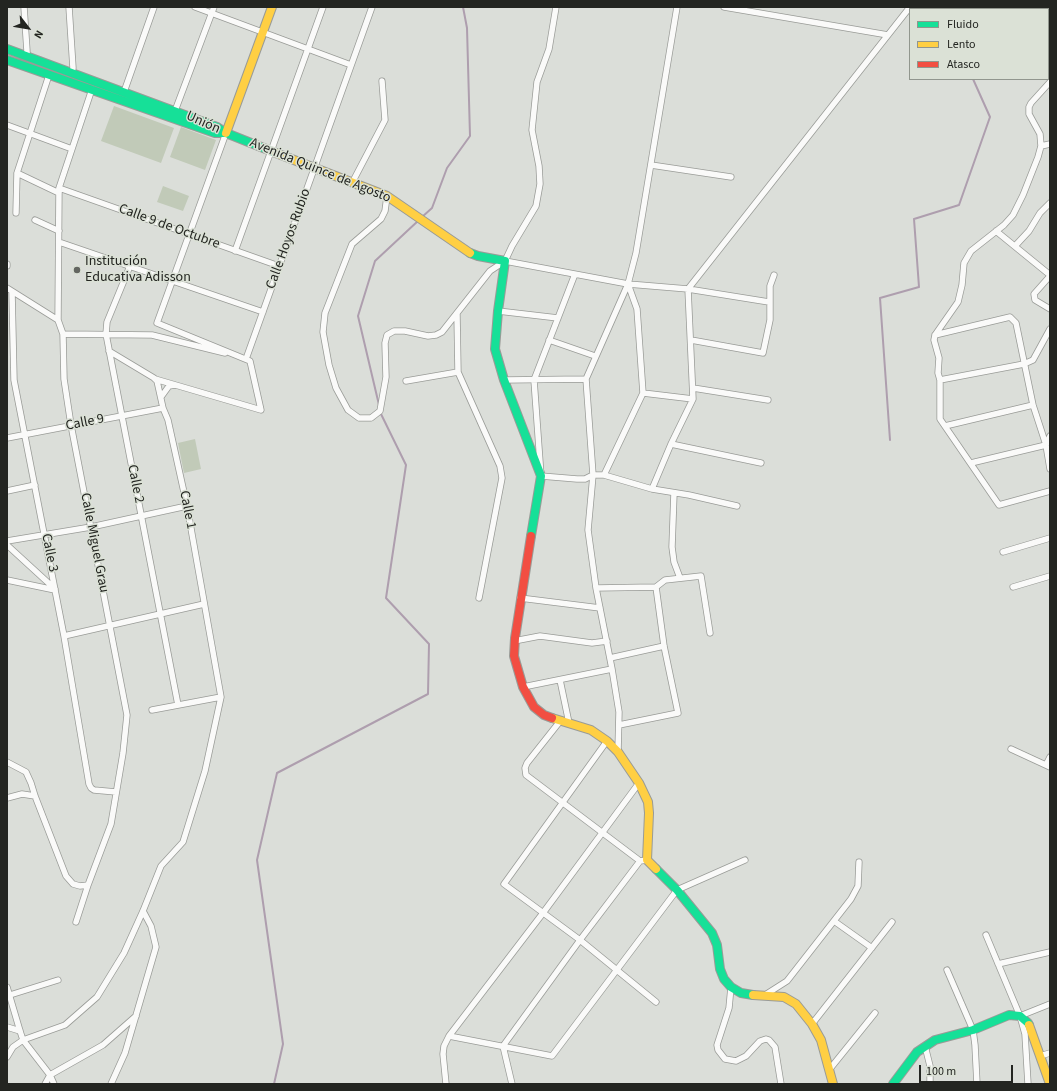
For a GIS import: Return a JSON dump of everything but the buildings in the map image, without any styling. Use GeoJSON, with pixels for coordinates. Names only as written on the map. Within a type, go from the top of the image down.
{"type":"FeatureCollection","features":[{"type":"Feature","properties":{"kind":"street"},"geometry":{"type":"LineString","coordinates":[[24,7],[27,51],[26,56]]}},
{"type":"Feature","properties":{"kind":"street"},"geometry":{"type":"LineString","coordinates":[[69,7],[73,68],[72,73]]}},
{"type":"Feature","properties":{"kind":"street"},"geometry":{"type":"LineString","coordinates":[[124,92],[154,7]]}},
{"type":"Feature","properties":{"kind":"street"},"geometry":{"type":"LineString","coordinates":[[195,7],[351,65]]}},
{"type":"Feature","properties":{"kind":"street"},"geometry":{"type":"LineString","coordinates":[[175,111],[214,7]]}},
{"type":"Feature","properties":{"kind":"street"},"geometry":{"type":"LineString","coordinates":[[109,351],[156,379],[261,410],[250,361],[157,323],[272,7]]}},
{"type":"Feature","properties":{"kind":"street"},"geometry":{"type":"LineString","coordinates":[[235,251],[323,7]]}},
{"type":"Feature","properties":{"kind":"street","name":"Calle Hoyos Rubio"},"geometry":{"type":"LineString","coordinates":[[246,359],[372,7]]}},
{"type":"Feature","properties":{"kind":"street"},"geometry":{"type":"LineString","coordinates":[[541,476],[504,380],[495,350],[498,311],[505,261],[512,246],[536,206],[540,184],[539,166],[532,130],[537,82],[549,49],[556,7]]}},
{"type":"Feature","properties":{"kind":"street"},"geometry":{"type":"LineString","coordinates":[[618,752],[619,712],[596,588],[588,530],[593,475],[586,379],[628,284],[636,253],[677,7]]}},
{"type":"Feature","properties":{"kind":"street"},"geometry":{"type":"LineString","coordinates":[[724,7],[888,35]]}},
{"type":"Feature","properties":{"kind":"street"},"geometry":{"type":"LineString","coordinates":[[652,489],[671,444],[693,399],[688,289],[909,8]]}},
{"type":"Feature","properties":{"kind":"street","name":"Unión"},"geometry":{"type":"LineString","coordinates":[[7,49],[217,127],[226,134]]}},
{"type":"Feature","properties":{"kind":"street","name":"Unión"},"geometry":{"type":"LineString","coordinates":[[7,60],[215,133],[226,134]]}},
{"type":"Feature","properties":{"kind":"street"},"geometry":{"type":"LineString","coordinates":[[16,213],[17,173],[49,74]]}},
{"type":"Feature","properties":{"kind":"street"},"geometry":{"type":"LineString","coordinates":[[352,183],[385,120],[382,81]]}},
{"type":"Feature","properties":{"kind":"street"},"geometry":{"type":"LineString","coordinates":[[1050,82],[1029,107],[1029,114],[1040,134],[1041,146],[1026,189],[1013,215],[1004,225],[971,251],[964,263],[962,285],[958,302],[935,334],[934,340],[939,358],[938,373],[940,380],[940,419],[999,505],[1050,491]]}},
{"type":"Feature","properties":{"kind":"street","name":"Calle Miguel Grau"},"geometry":{"type":"LineString","coordinates":[[76,922],[88,884],[111,824],[123,753],[127,715],[71,425],[64,379],[63,334],[58,320],[59,190],[92,89]]}},
{"type":"Feature","properties":{"kind":"street"},"geometry":{"type":"LineString","coordinates":[[7,126],[72,149]]}},
{"type":"Feature","properties":{"kind":"street","name":"Avenida Quince de Agosto"},"geometry":{"type":"LineString","coordinates":[[226,134],[387,196],[449,240],[473,254],[505,261]]}},
{"type":"Feature","properties":{"kind":"street"},"geometry":{"type":"LineString","coordinates":[[1041,146],[1050,144]]}},
{"type":"Feature","properties":{"kind":"street"},"geometry":{"type":"LineString","coordinates":[[651,165],[730,177]]}},
{"type":"Feature","properties":{"kind":"street","name":"Calle 9 de Octubre"},"geometry":{"type":"LineString","coordinates":[[17,173],[59,190],[279,266]]}},
{"type":"Feature","properties":{"kind":"street"},"geometry":{"type":"LineString","coordinates":[[387,196],[386,211],[381,219],[352,244],[325,313],[323,332],[329,365],[336,388],[348,410],[359,418],[370,418],[380,411],[386,377],[385,343],[387,335],[394,331],[405,331],[428,336],[436,335],[442,332],[490,271],[505,261],[628,284],[688,289],[769,302]]}},
{"type":"Feature","properties":{"kind":"street"},"geometry":{"type":"LineString","coordinates":[[1015,246],[1028,231],[1040,213],[1050,203]]}},
{"type":"Feature","properties":{"kind":"street"},"geometry":{"type":"LineString","coordinates":[[34,220],[59,231]]}},
{"type":"Feature","properties":{"kind":"street"},"geometry":{"type":"LineString","coordinates":[[996,230],[1050,275],[1034,294],[1035,300],[1050,309]]}},
{"type":"Feature","properties":{"kind":"street"},"geometry":{"type":"LineString","coordinates":[[58,242],[263,312]]}},
{"type":"Feature","properties":{"kind":"street","name":"Calle 2"},"geometry":{"type":"LineString","coordinates":[[130,266],[108,322],[106,334],[178,705]]}},
{"type":"Feature","properties":{"kind":"street"},"geometry":{"type":"LineString","coordinates":[[512,1084],[503,1046],[580,940],[644,861],[649,813],[648,802],[639,783],[618,752],[607,741],[592,730],[544,715],[534,707],[523,687],[514,656],[514,641],[520,598],[541,476],[534,380],[575,274]]}},
{"type":"Feature","properties":{"kind":"street"},"geometry":{"type":"LineString","coordinates":[[691,340],[763,353],[770,320],[770,286],[774,275]]}},
{"type":"Feature","properties":{"kind":"street"},"geometry":{"type":"LineString","coordinates":[[604,475],[643,393],[637,309],[628,284]]}},
{"type":"Feature","properties":{"kind":"street"},"geometry":{"type":"LineString","coordinates":[[7,288],[58,320]]}},
{"type":"Feature","properties":{"kind":"street","name":"Calle 3"},"geometry":{"type":"LineString","coordinates":[[12,292],[14,380],[56,590],[90,786],[94,790],[116,792]]}},
{"type":"Feature","properties":{"kind":"street"},"geometry":{"type":"LineString","coordinates":[[498,311],[558,318]]}},
{"type":"Feature","properties":{"kind":"street"},"geometry":{"type":"LineString","coordinates":[[457,314],[458,372],[500,466],[502,478],[479,598]]}},
{"type":"Feature","properties":{"kind":"street"},"geometry":{"type":"LineString","coordinates":[[935,334],[1010,317],[1016,323],[1033,405],[1046,445],[1050,469]]}},
{"type":"Feature","properties":{"kind":"street"},"geometry":{"type":"LineString","coordinates":[[940,380],[1024,364],[1033,360],[1050,329]]}},
{"type":"Feature","properties":{"kind":"street"},"geometry":{"type":"LineString","coordinates":[[63,334],[152,335],[246,359]]}},
{"type":"Feature","properties":{"kind":"street"},"geometry":{"type":"LineString","coordinates":[[549,340],[596,356]]}},
{"type":"Feature","properties":{"kind":"street"},"geometry":{"type":"LineString","coordinates":[[406,381],[458,372]]}},
{"type":"Feature","properties":{"kind":"street","name":"Calle 1"},"geometry":{"type":"LineString","coordinates":[[156,379],[163,408],[168,420],[187,506],[221,697]]}},
{"type":"Feature","properties":{"kind":"street"},"geometry":{"type":"LineString","coordinates":[[504,380],[586,379]]}},
{"type":"Feature","properties":{"kind":"street"},"geometry":{"type":"LineString","coordinates":[[161,397],[169,386],[175,385]]}},
{"type":"Feature","properties":{"kind":"street"},"geometry":{"type":"LineString","coordinates":[[693,388],[768,400]]}},
{"type":"Feature","properties":{"kind":"street"},"geometry":{"type":"LineString","coordinates":[[643,393],[693,399]]}},
{"type":"Feature","properties":{"kind":"street"},"geometry":{"type":"LineString","coordinates":[[945,426],[1033,405]]}},
{"type":"Feature","properties":{"kind":"street","name":"Calle 9"},"geometry":{"type":"LineString","coordinates":[[7,438],[163,408]]}},
{"type":"Feature","properties":{"kind":"street"},"geometry":{"type":"LineString","coordinates":[[1046,445],[1050,436]]}},
{"type":"Feature","properties":{"kind":"street"},"geometry":{"type":"LineString","coordinates":[[671,444],[761,463]]}},
{"type":"Feature","properties":{"kind":"street"},"geometry":{"type":"LineString","coordinates":[[971,463],[1046,445]]}},
{"type":"Feature","properties":{"kind":"street"},"geometry":{"type":"LineString","coordinates":[[541,476],[585,479],[593,475],[604,475],[652,489],[737,506]]}},
{"type":"Feature","properties":{"kind":"street"},"geometry":{"type":"LineString","coordinates":[[7,492],[35,485]]}},
{"type":"Feature","properties":{"kind":"street"},"geometry":{"type":"LineString","coordinates":[[674,493],[672,547],[674,562],[680,578]]}},
{"type":"Feature","properties":{"kind":"street"},"geometry":{"type":"LineString","coordinates":[[7,541],[90,527],[187,506]]}},
{"type":"Feature","properties":{"kind":"street"},"geometry":{"type":"LineString","coordinates":[[1003,552],[1050,538]]}},
{"type":"Feature","properties":{"kind":"street"},"geometry":{"type":"LineString","coordinates":[[7,546],[56,590]]}},
{"type":"Feature","properties":{"kind":"street"},"geometry":{"type":"LineString","coordinates":[[596,588],[656,587],[664,580],[701,576],[710,633]]}},
{"type":"Feature","properties":{"kind":"street"},"geometry":{"type":"LineString","coordinates":[[1013,587],[1050,576]]}},
{"type":"Feature","properties":{"kind":"street"},"geometry":{"type":"LineString","coordinates":[[7,580],[56,590]]}},
{"type":"Feature","properties":{"kind":"street"},"geometry":{"type":"LineString","coordinates":[[619,725],[678,713],[664,646],[656,587]]}},
{"type":"Feature","properties":{"kind":"street"},"geometry":{"type":"LineString","coordinates":[[520,598],[600,608]]}},
{"type":"Feature","properties":{"kind":"street"},"geometry":{"type":"LineString","coordinates":[[64,636],[204,604]]}},
{"type":"Feature","properties":{"kind":"street"},"geometry":{"type":"LineString","coordinates":[[514,641],[540,636],[592,643],[607,641]]}},
{"type":"Feature","properties":{"kind":"street"},"geometry":{"type":"LineString","coordinates":[[610,658],[664,646]]}},
{"type":"Feature","properties":{"kind":"street"},"geometry":{"type":"LineString","coordinates":[[523,687],[612,669]]}},
{"type":"Feature","properties":{"kind":"street"},"geometry":{"type":"LineString","coordinates":[[560,680],[565,722],[527,763],[525,768],[526,775],[602,833],[644,861],[677,890],[712,933],[717,945],[720,969],[724,979],[731,987],[740,993],[784,997],[796,1004],[812,1024],[821,1040],[833,1084]]}},
{"type":"Feature","properties":{"kind":"street"},"geometry":{"type":"LineString","coordinates":[[7,1057],[13,1047],[23,1040],[65,1025],[97,997],[124,953],[161,866],[183,842],[205,771],[221,697],[152,710]]}},
{"type":"Feature","properties":{"kind":"street"},"geometry":{"type":"LineString","coordinates":[[607,741],[504,884],[580,940],[656,1002]]}},
{"type":"Feature","properties":{"kind":"street"},"geometry":{"type":"LineString","coordinates":[[1011,749],[1048,766],[1050,757]]}},
{"type":"Feature","properties":{"kind":"street"},"geometry":{"type":"LineString","coordinates":[[7,762],[26,772],[66,876],[73,884],[80,886],[88,884]]}},
{"type":"Feature","properties":{"kind":"street"},"geometry":{"type":"LineString","coordinates":[[446,1084],[443,1054],[444,1046],[449,1036],[543,913],[639,783]]}},
{"type":"Feature","properties":{"kind":"street"},"geometry":{"type":"LineString","coordinates":[[7,798],[22,794],[35,796]]}},
{"type":"Feature","properties":{"kind":"street"},"geometry":{"type":"LineString","coordinates":[[449,1036],[552,1056],[677,890],[745,860]]}},
{"type":"Feature","properties":{"kind":"street"},"geometry":{"type":"LineString","coordinates":[[764,995],[788,981],[851,899],[858,886],[859,862]]}},
{"type":"Feature","properties":{"kind":"street"},"geometry":{"type":"LineString","coordinates":[[111,1084],[125,1053],[156,947],[151,926],[143,911]]}},
{"type":"Feature","properties":{"kind":"street"},"geometry":{"type":"LineString","coordinates":[[834,921],[872,948]]}},
{"type":"Feature","properties":{"kind":"street"},"geometry":{"type":"LineString","coordinates":[[812,1024],[892,922]]}},
{"type":"Feature","properties":{"kind":"street"},"geometry":{"type":"LineString","coordinates":[[986,935],[1020,1016],[1025,1034],[1028,1084]]}},
{"type":"Feature","properties":{"kind":"street"},"geometry":{"type":"LineString","coordinates":[[998,964],[1050,952]]}},
{"type":"Feature","properties":{"kind":"street"},"geometry":{"type":"LineString","coordinates":[[947,970],[972,1030],[975,1045],[977,1084]]}},
{"type":"Feature","properties":{"kind":"street"},"geometry":{"type":"LineString","coordinates":[[10,996],[58,980]]}},
{"type":"Feature","properties":{"kind":"street"},"geometry":{"type":"LineString","coordinates":[[7,987],[23,1040],[50,1075],[54,1084]]}},
{"type":"Feature","properties":{"kind":"street"},"geometry":{"type":"LineString","coordinates":[[731,987],[729,1008],[717,1045],[718,1050],[725,1059],[736,1061],[746,1056],[760,1041],[766,1039],[769,1040],[775,1047],[781,1084]]}},
{"type":"Feature","properties":{"kind":"street"},"geometry":{"type":"LineString","coordinates":[[893,1084],[918,1052],[935,1040],[972,1030],[1009,1015],[1020,1016],[1050,1004]]}},
{"type":"Feature","properties":{"kind":"street"},"geometry":{"type":"LineString","coordinates":[[829,1070],[875,1013]]}},
{"type":"Feature","properties":{"kind":"street"},"geometry":{"type":"LineString","coordinates":[[45,1084],[50,1075],[103,1045],[136,1016]]}},
{"type":"Feature","properties":{"kind":"street"},"geometry":{"type":"LineString","coordinates":[[1020,1016],[1028,1023],[1050,1084]]}},
{"type":"Feature","properties":{"kind":"street"},"geometry":{"type":"LineString","coordinates":[[7,1027],[20,1032]]}},
{"type":"Feature","properties":{"kind":"street"},"geometry":{"type":"LineString","coordinates":[[925,1046],[930,1066],[930,1084]]}},
{"type":"Feature","properties":{"kind":"street"},"geometry":{"type":"LineString","coordinates":[[1040,1056],[1050,1053]]}},
{"type":"Feature","properties":{"kind":"green space"},"geometry":{"type":"Polygon","coordinates":[[[114,106],[174,128],[161,163],[101,141],[114,106]]]}},
{"type":"Feature","properties":{"kind":"green space"},"geometry":{"type":"Polygon","coordinates":[[[181,127],[216,140],[205,170],[170,157],[181,127]]]}},
{"type":"Feature","properties":{"kind":"green space"},"geometry":{"type":"Polygon","coordinates":[[[163,186],[189,196],[183,211],[157,202],[163,186]]]}},
{"type":"Feature","properties":{"kind":"green space"},"geometry":{"type":"Polygon","coordinates":[[[195,439],[201,469],[184,473],[178,443],[195,439]]]}},
{"type":"Feature","properties":{"kind":"waterway"},"geometry":{"type":"LineString","coordinates":[[422,217],[432,208],[447,168],[470,136],[467,28],[463,7]]}},
{"type":"Feature","properties":{"kind":"waterway"},"geometry":{"type":"LineString","coordinates":[[890,440],[880,298],[919,287],[914,219],[959,205],[990,117],[973,80]]}},
{"type":"Feature","properties":{"kind":"waterway"},"geometry":{"type":"LineString","coordinates":[[379,405],[358,316],[375,261],[419,220]]}},
{"type":"Feature","properties":{"kind":"waterway"},"geometry":{"type":"LineString","coordinates":[[274,1084],[283,1044],[257,860],[277,773],[428,694],[429,644],[386,598],[406,465],[380,412]]}},
{"type":"Feature","properties":{"kind":"traffic: fast"},"geometry":{"type":"LineString","coordinates":[[7,49],[217,127],[226,133],[276,153]]}},
{"type":"Feature","properties":{"kind":"traffic: fast"},"geometry":{"type":"LineString","coordinates":[[7,60],[215,133],[225,133]]}},
{"type":"Feature","properties":{"kind":"traffic: fast"},"geometry":{"type":"LineString","coordinates":[[470,253],[505,261],[498,311],[495,349],[504,380],[541,476],[531,536]]}},
{"type":"Feature","properties":{"kind":"traffic: fast"},"geometry":{"type":"LineString","coordinates":[[656,869],[677,890],[712,933],[717,945],[720,969],[724,979],[731,987],[741,993],[753,995]]}},
{"type":"Feature","properties":{"kind":"traffic: fast"},"geometry":{"type":"LineString","coordinates":[[893,1084],[917,1052],[935,1040],[973,1030],[1009,1015],[1020,1016],[1029,1025]]}},
{"type":"Feature","properties":{"kind":"traffic: slow"},"geometry":{"type":"LineString","coordinates":[[226,133],[272,7]]}},
{"type":"Feature","properties":{"kind":"traffic: slow"},"geometry":{"type":"LineString","coordinates":[[276,153],[387,196],[470,253]]}},
{"type":"Feature","properties":{"kind":"traffic: slow"},"geometry":{"type":"LineString","coordinates":[[552,718],[591,730],[607,741],[618,752],[639,783],[648,802],[647,860],[656,869]]}},
{"type":"Feature","properties":{"kind":"traffic: slow"},"geometry":{"type":"LineString","coordinates":[[753,995],[784,997],[796,1004],[812,1024],[821,1040],[833,1084]]}},
{"type":"Feature","properties":{"kind":"traffic: slow"},"geometry":{"type":"LineString","coordinates":[[1029,1025],[1050,1084]]}},
{"type":"Feature","properties":{"kind":"traffic: jam"},"geometry":{"type":"LineString","coordinates":[[531,536],[515,638],[514,656],[523,687],[534,707],[544,715],[552,718]]}},
{"type":"Feature","properties":{"kind":"place","name":"Institución Educativa Adisson"},"geometry":{"type":"Point","coordinates":[77,270]}}]}
